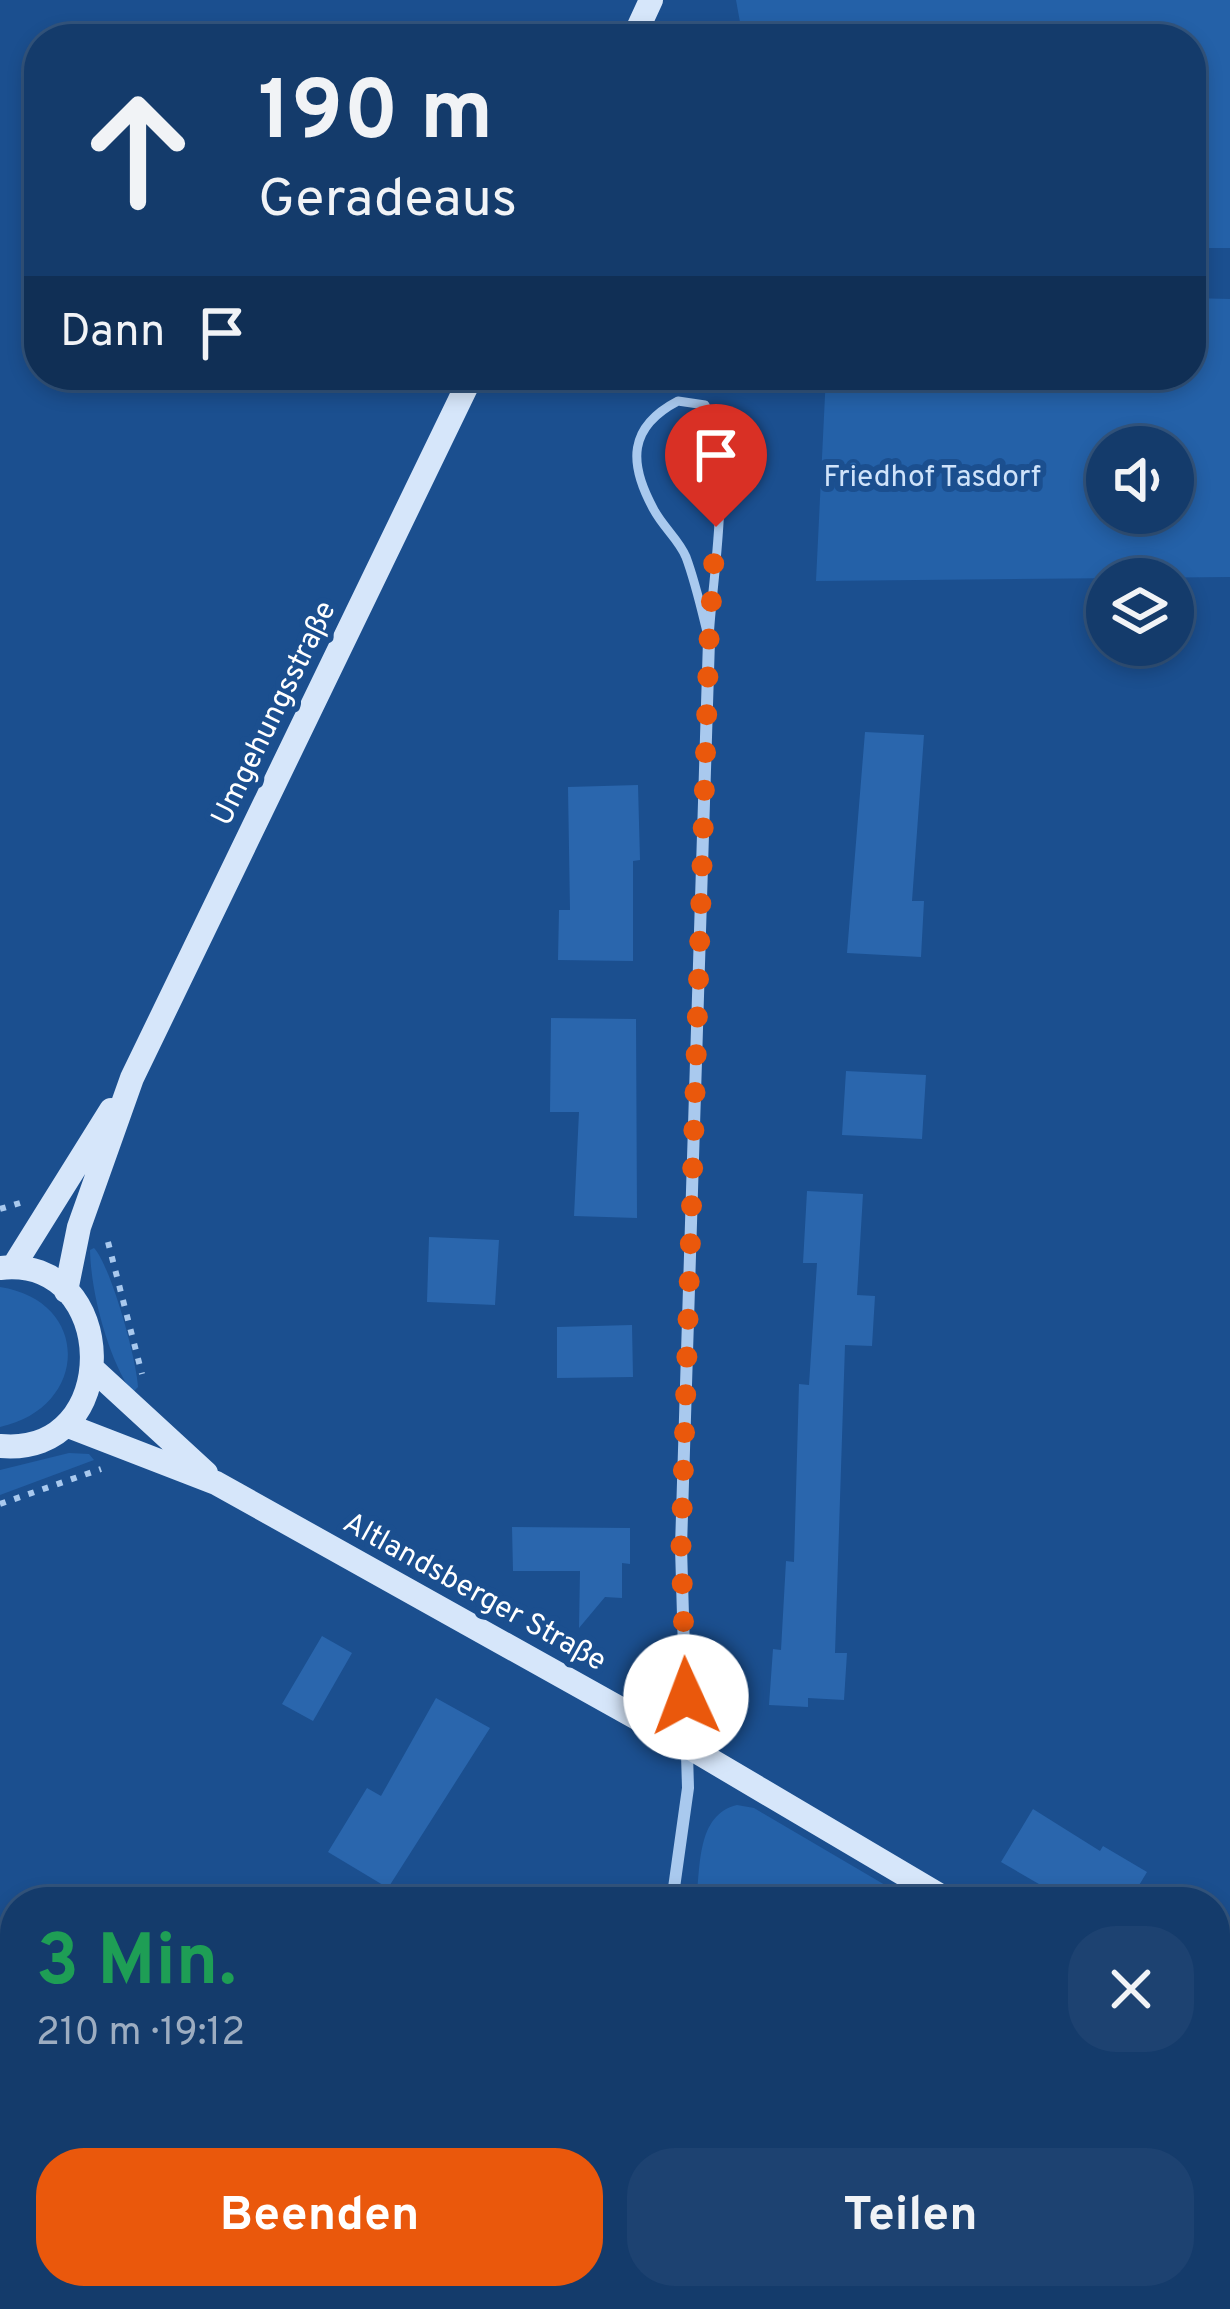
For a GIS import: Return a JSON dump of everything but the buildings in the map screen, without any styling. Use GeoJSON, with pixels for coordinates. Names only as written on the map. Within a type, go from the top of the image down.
{"type":"FeatureCollection","features":[{"type":"Feature","properties":{"kind":"main road","name":"Umgehungsstraße"},"geometry":{"type":"LineString","coordinates":[[65,1291],[79,1227],[132,1078],[465,390]]}},
{"type":"Feature","properties":{"kind":"main road","name":"Umgehungsstraße"},"geometry":{"type":"LineString","coordinates":[[7,1267],[132,1078]]}},
{"type":"Feature","properties":{"kind":"main road"},"geometry":{"type":"LineString","coordinates":[[2,1448],[29,1444],[66,1425],[88,1392],[94,1370],[91,1331],[65,1291],[46,1277],[7,1267]]}},
{"type":"Feature","properties":{"kind":"main road","name":"Altlandsberger Straße"},"geometry":{"type":"LineString","coordinates":[[94,1370],[216,1483]]}},
{"type":"Feature","properties":{"kind":"main road","name":"Altlandsberger Straße"},"geometry":{"type":"LineString","coordinates":[[66,1425],[216,1483],[687,1746],[926,1887]]}},
{"type":"Feature","properties":{"kind":"street"},"geometry":{"type":"LineString","coordinates":[[674,1887],[688,1788],[681,1547],[709,640]]}},
{"type":"Feature","properties":{"kind":"lane"},"geometry":{"type":"LineString","coordinates":[[678,401],[705,405],[717,429],[719,496],[709,640],[684,553],[654,511],[635,445],[650,416],[678,401]]}},
{"type":"Feature","properties":{"kind":"green space"},"geometry":{"type":"Polygon","coordinates":[[[736,0],[1230,0],[1230,248],[1206,248],[1206,24],[740,24],[736,0]]]}},
{"type":"Feature","properties":{"kind":"green space","name":"Friedhof Tasdorf"},"geometry":{"type":"Polygon","coordinates":[[[1206,298],[1230,299],[1230,577],[1194,577],[1194,558],[1086,558],[1086,578],[816,581],[825,390],[1206,390],[1206,298]]]}},
{"type":"Feature","properties":{"kind":"green space"},"geometry":{"type":"Polygon","coordinates":[[[94,1248],[108,1274],[128,1336],[138,1387],[132,1393],[115,1362],[97,1305],[90,1250],[94,1248]]]}},
{"type":"Feature","properties":{"kind":"green space"},"geometry":{"type":"Polygon","coordinates":[[[0,1287],[30,1296],[51,1312],[64,1332],[68,1355],[63,1378],[50,1399],[29,1416],[0,1427],[0,1287]]]}},
{"type":"Feature","properties":{"kind":"green space"},"geometry":{"type":"Polygon","coordinates":[[[69,1453],[89,1454],[94,1460],[0,1495],[0,1470],[69,1453]]]}},
{"type":"Feature","properties":{"kind":"green space"},"geometry":{"type":"Polygon","coordinates":[[[737,1805],[754,1808],[888,1887],[697,1887],[707,1831],[724,1811],[737,1805]]]}},
{"type":"Feature","properties":{"kind":"route"},"geometry":{"type":"LineString","coordinates":[[686,1697],[681,1547],[716,527]]}}]}
